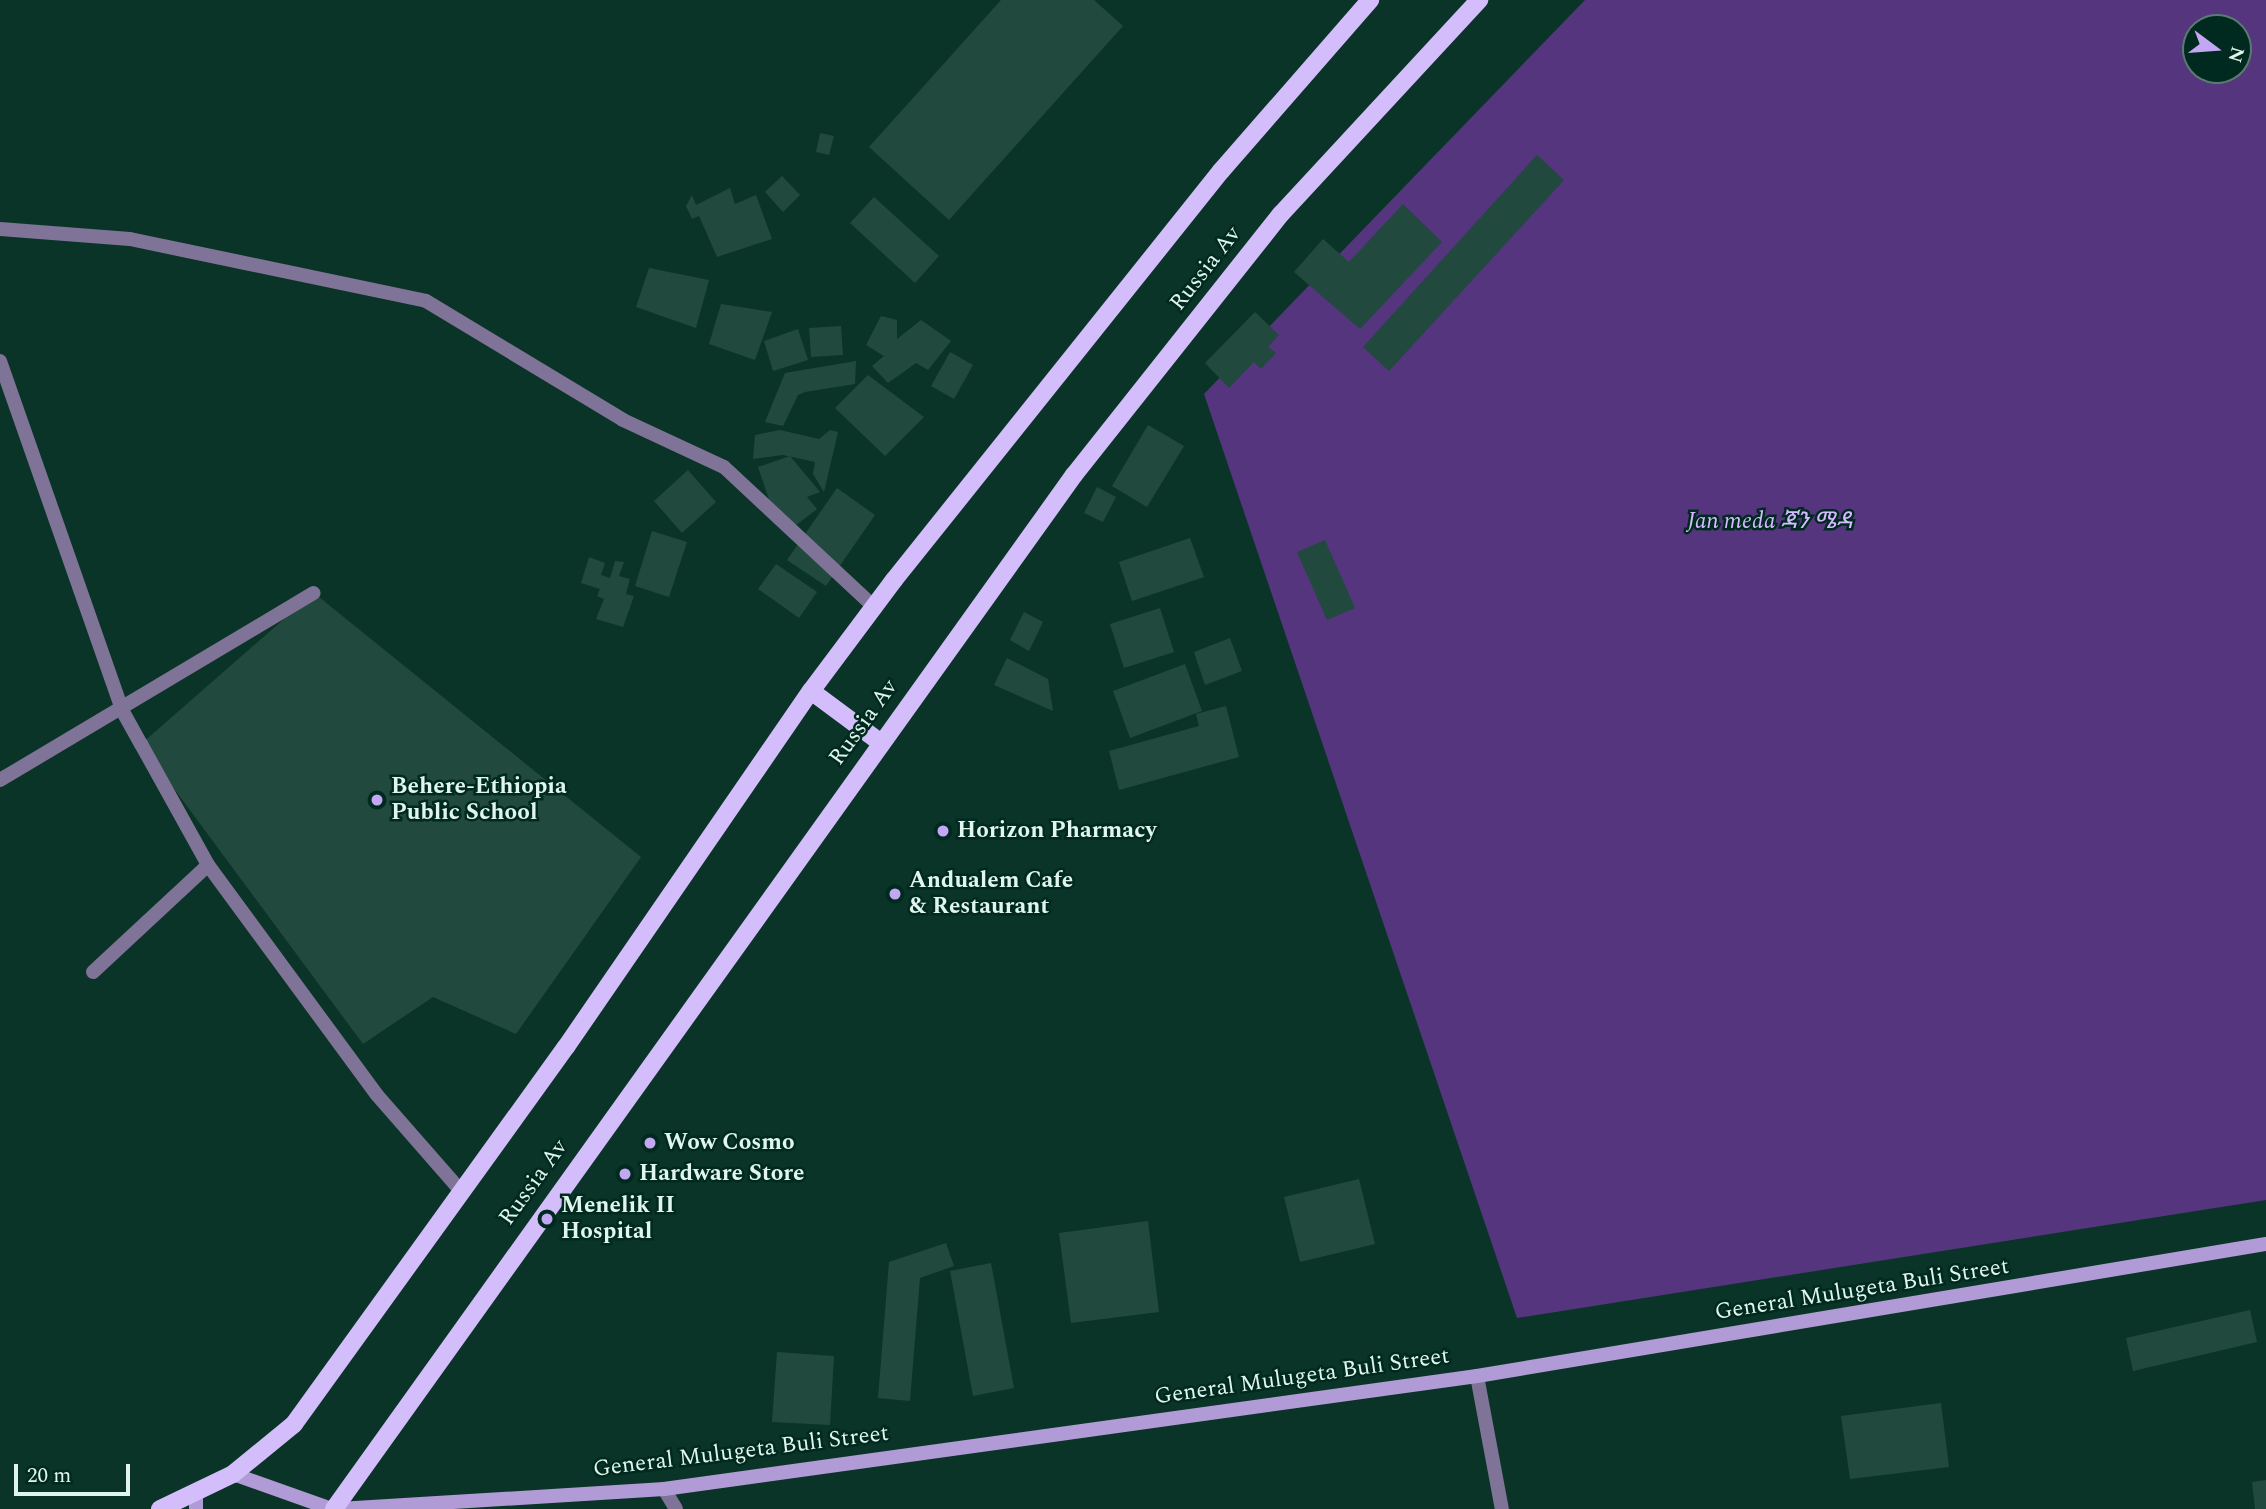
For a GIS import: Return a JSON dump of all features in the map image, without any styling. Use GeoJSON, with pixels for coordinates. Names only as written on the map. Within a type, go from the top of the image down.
{"type":"FeatureCollection","features":[{"type":"Feature","properties":{"kind":"main road"},"geometry":{"type":"LineString","coordinates":[[160,1509],[195,1501],[294,1424],[724,822],[811,691],[1221,171],[1370,0]]}},
{"type":"Feature","properties":{"kind":"main road","name":"Russia Av"},"geometry":{"type":"LineString","coordinates":[[335,1509],[880,742],[1074,475],[1281,214],[1479,0]]}},
{"type":"Feature","properties":{"kind":"main road"},"geometry":{"type":"LineString","coordinates":[[811,691],[880,742]]}},
{"type":"Feature","properties":{"kind":"main road","name":"General Mulugeta Buli Street"},"geometry":{"type":"LineString","coordinates":[[335,1509],[664,1489],[1477,1376],[2266,1244]]}},
{"type":"Feature","properties":{"kind":"main road"},"geometry":{"type":"LineString","coordinates":[[233,1474],[335,1509]]}},
{"type":"Feature","properties":{"kind":"street"},"geometry":{"type":"LineString","coordinates":[[0,229],[130,239],[426,301],[623,420],[724,467],[874,608]]}},
{"type":"Feature","properties":{"kind":"street"},"geometry":{"type":"LineString","coordinates":[[0,361],[122,710],[208,865],[377,1095],[462,1192]]}},
{"type":"Feature","properties":{"kind":"street"},"geometry":{"type":"LineString","coordinates":[[0,780],[122,710],[314,593]]}},
{"type":"Feature","properties":{"kind":"street"},"geometry":{"type":"LineString","coordinates":[[93,972],[208,865]]}},
{"type":"Feature","properties":{"kind":"street"},"geometry":{"type":"LineString","coordinates":[[1477,1376],[1502,1509]]}},
{"type":"Feature","properties":{"kind":"street"},"geometry":{"type":"LineString","coordinates":[[664,1489],[676,1509]]}},
{"type":"Feature","properties":{"kind":"green space","name":"Jan meda ጃን ሜዳ"},"geometry":{"type":"Polygon","coordinates":[[[1585,0],[2266,0],[2266,1200],[1517,1318],[1204,394],[1585,0]]]}},
{"type":"Feature","properties":{"kind":"building"},"geometry":{"type":"Polygon","coordinates":[[[1001,0],[1094,0],[1123,26],[949,220],[869,147],[1001,0]]]}},
{"type":"Feature","properties":{"kind":"building"},"geometry":{"type":"Polygon","coordinates":[[[820,133],[834,136],[829,155],[816,152],[820,133]]]}},
{"type":"Feature","properties":{"kind":"building"},"geometry":{"type":"Polygon","coordinates":[[[1537,155],[1564,180],[1389,371],[1363,347],[1537,155]]]}},
{"type":"Feature","properties":{"kind":"building"},"geometry":{"type":"Polygon","coordinates":[[[782,176],[800,195],[783,212],[765,192],[782,176]]]}},
{"type":"Feature","properties":{"kind":"building"},"geometry":{"type":"Polygon","coordinates":[[[730,188],[735,204],[756,195],[772,239],[717,257],[699,216],[692,219],[686,206],[692,195],[696,205],[730,188]]]}},
{"type":"Feature","properties":{"kind":"building"},"geometry":{"type":"Polygon","coordinates":[[[874,197],[939,256],[915,283],[850,223],[874,197]]]}},
{"type":"Feature","properties":{"kind":"building"},"geometry":{"type":"Polygon","coordinates":[[[1403,204],[1442,242],[1360,329],[1294,272],[1323,239],[1349,262],[1403,204]]]}},
{"type":"Feature","properties":{"kind":"building"},"geometry":{"type":"Polygon","coordinates":[[[649,268],[709,280],[696,328],[636,307],[649,268]]]}},
{"type":"Feature","properties":{"kind":"building"},"geometry":{"type":"Polygon","coordinates":[[[721,304],[772,312],[755,360],[709,344],[721,304]]]}},
{"type":"Feature","properties":{"kind":"building"},"geometry":{"type":"Polygon","coordinates":[[[1255,312],[1279,335],[1268,347],[1276,353],[1261,369],[1254,362],[1229,388],[1205,363],[1255,312]]]}},
{"type":"Feature","properties":{"kind":"building"},"geometry":{"type":"Polygon","coordinates":[[[881,316],[897,320],[897,339],[921,320],[951,341],[928,370],[916,363],[888,383],[872,366],[884,356],[866,345],[881,316]]]}},
{"type":"Feature","properties":{"kind":"building"},"geometry":{"type":"Polygon","coordinates":[[[841,326],[843,355],[811,357],[809,328],[841,326]]]}},
{"type":"Feature","properties":{"kind":"building"},"geometry":{"type":"Polygon","coordinates":[[[798,329],[808,360],[773,371],[764,341],[798,329]]]}},
{"type":"Feature","properties":{"kind":"building"},"geometry":{"type":"Polygon","coordinates":[[[950,352],[973,365],[954,399],[931,386],[950,352]]]}},
{"type":"Feature","properties":{"kind":"building"},"geometry":{"type":"Polygon","coordinates":[[[856,361],[855,384],[805,392],[798,395],[783,426],[765,422],[785,373],[856,361]]]}},
{"type":"Feature","properties":{"kind":"building"},"geometry":{"type":"Polygon","coordinates":[[[868,375],[924,417],[885,456],[835,408],[868,375]]]}},
{"type":"Feature","properties":{"kind":"building"},"geometry":{"type":"Polygon","coordinates":[[[1148,425],[1184,446],[1147,507],[1112,486],[1148,425]]]}},
{"type":"Feature","properties":{"kind":"building"},"geometry":{"type":"Polygon","coordinates":[[[780,430],[819,439],[830,430],[838,432],[824,492],[813,474],[815,462],[783,455],[753,459],[755,435],[780,430]]]}},
{"type":"Feature","properties":{"kind":"building"},"geometry":{"type":"Polygon","coordinates":[[[790,456],[820,492],[807,497],[817,509],[791,529],[774,514],[758,467],[790,456]]]}},
{"type":"Feature","properties":{"kind":"building"},"geometry":{"type":"Polygon","coordinates":[[[688,470],[716,502],[682,533],[654,501],[688,470]]]}},
{"type":"Feature","properties":{"kind":"building"},"geometry":{"type":"Polygon","coordinates":[[[1097,487],[1116,497],[1103,522],[1084,513],[1097,487]]]}},
{"type":"Feature","properties":{"kind":"building"},"geometry":{"type":"Polygon","coordinates":[[[837,488],[875,515],[826,586],[787,560],[837,488]]]}},
{"type":"Feature","properties":{"kind":"building"},"geometry":{"type":"Polygon","coordinates":[[[652,531],[687,542],[669,597],[635,586],[652,531]]]}},
{"type":"Feature","properties":{"kind":"building"},"geometry":{"type":"Polygon","coordinates":[[[1190,538],[1204,577],[1132,601],[1119,562],[1190,538]]]}},
{"type":"Feature","properties":{"kind":"building"},"geometry":{"type":"Polygon","coordinates":[[[1325,540],[1355,608],[1327,620],[1297,552],[1325,540]]]}},
{"type":"Feature","properties":{"kind":"building"},"geometry":{"type":"Polygon","coordinates":[[[589,557],[605,563],[601,575],[610,578],[615,561],[624,562],[619,576],[630,579],[626,594],[634,596],[623,627],[596,619],[604,599],[597,596],[600,589],[581,583],[589,557]]]}},
{"type":"Feature","properties":{"kind":"building"},"geometry":{"type":"Polygon","coordinates":[[[776,564],[817,592],[799,618],[758,589],[776,564]]]}},
{"type":"Feature","properties":{"kind":"building","name":"Behere-Ethiopia Public School"},"geometry":{"type":"Polygon","coordinates":[[[314,593],[641,857],[516,1034],[433,997],[363,1044],[141,744],[314,593]]]}},
{"type":"Feature","properties":{"kind":"building"},"geometry":{"type":"Polygon","coordinates":[[[1160,608],[1174,652],[1124,668],[1110,624],[1160,608]]]}},
{"type":"Feature","properties":{"kind":"building"},"geometry":{"type":"Polygon","coordinates":[[[1024,612],[1043,622],[1029,651],[1010,640],[1024,612]]]}},
{"type":"Feature","properties":{"kind":"building"},"geometry":{"type":"Polygon","coordinates":[[[1230,638],[1242,671],[1205,685],[1194,652],[1230,638]]]}},
{"type":"Feature","properties":{"kind":"building"},"geometry":{"type":"Polygon","coordinates":[[[1007,658],[1048,679],[1053,711],[994,685],[1007,658]]]}},
{"type":"Feature","properties":{"kind":"building"},"geometry":{"type":"Polygon","coordinates":[[[1185,664],[1202,711],[1130,738],[1113,691],[1185,664]]]}},
{"type":"Feature","properties":{"kind":"building"},"geometry":{"type":"Polygon","coordinates":[[[1226,706],[1239,757],[1119,790],[1109,751],[1199,726],[1196,714],[1226,706]]]}},
{"type":"Feature","properties":{"kind":"building"},"geometry":{"type":"Polygon","coordinates":[[[1359,1179],[1375,1244],[1300,1262],[1284,1197],[1359,1179]]]}},
{"type":"Feature","properties":{"kind":"building"},"geometry":{"type":"Polygon","coordinates":[[[1148,1221],[1159,1312],[1071,1323],[1059,1233],[1148,1221]]]}},
{"type":"Feature","properties":{"kind":"building"},"geometry":{"type":"Polygon","coordinates":[[[946,1243],[954,1266],[920,1278],[910,1401],[878,1398],[889,1262],[946,1243]]]}},
{"type":"Feature","properties":{"kind":"building"},"geometry":{"type":"Polygon","coordinates":[[[991,1263],[1014,1388],[973,1396],[950,1271],[991,1263]]]}},
{"type":"Feature","properties":{"kind":"building"},"geometry":{"type":"Polygon","coordinates":[[[2250,1310],[2257,1342],[2133,1371],[2126,1338],[2250,1310]]]}},
{"type":"Feature","properties":{"kind":"building"},"geometry":{"type":"Polygon","coordinates":[[[777,1352],[834,1356],[830,1425],[772,1422],[777,1352]]]}},
{"type":"Feature","properties":{"kind":"building"},"geometry":{"type":"Polygon","coordinates":[[[1941,1403],[1949,1467],[1850,1479],[1841,1416],[1941,1403]]]}},
{"type":"Feature","properties":{"kind":"building"},"geometry":{"type":"Polygon","coordinates":[[[2266,1480],[2266,1509],[2255,1509],[2252,1482],[2266,1480]]]}},
{"type":"Feature","properties":{"kind":"place","name":"Behere-Ethiopia Public School"},"geometry":{"type":"Point","coordinates":[377,800]}},
{"type":"Feature","properties":{"kind":"place","name":"Horizon Pharmacy"},"geometry":{"type":"Point","coordinates":[943,831]}},
{"type":"Feature","properties":{"kind":"place","name":"Andualem Cafe & Restaurant"},"geometry":{"type":"Point","coordinates":[895,894]}},
{"type":"Feature","properties":{"kind":"place","name":"Wow Cosmo"},"geometry":{"type":"Point","coordinates":[650,1143]}},
{"type":"Feature","properties":{"kind":"place","name":"Hardware Store"},"geometry":{"type":"Point","coordinates":[625,1174]}},
{"type":"Feature","properties":{"kind":"place","name":"Menelik II Hospital"},"geometry":{"type":"Point","coordinates":[547,1219]}}]}
